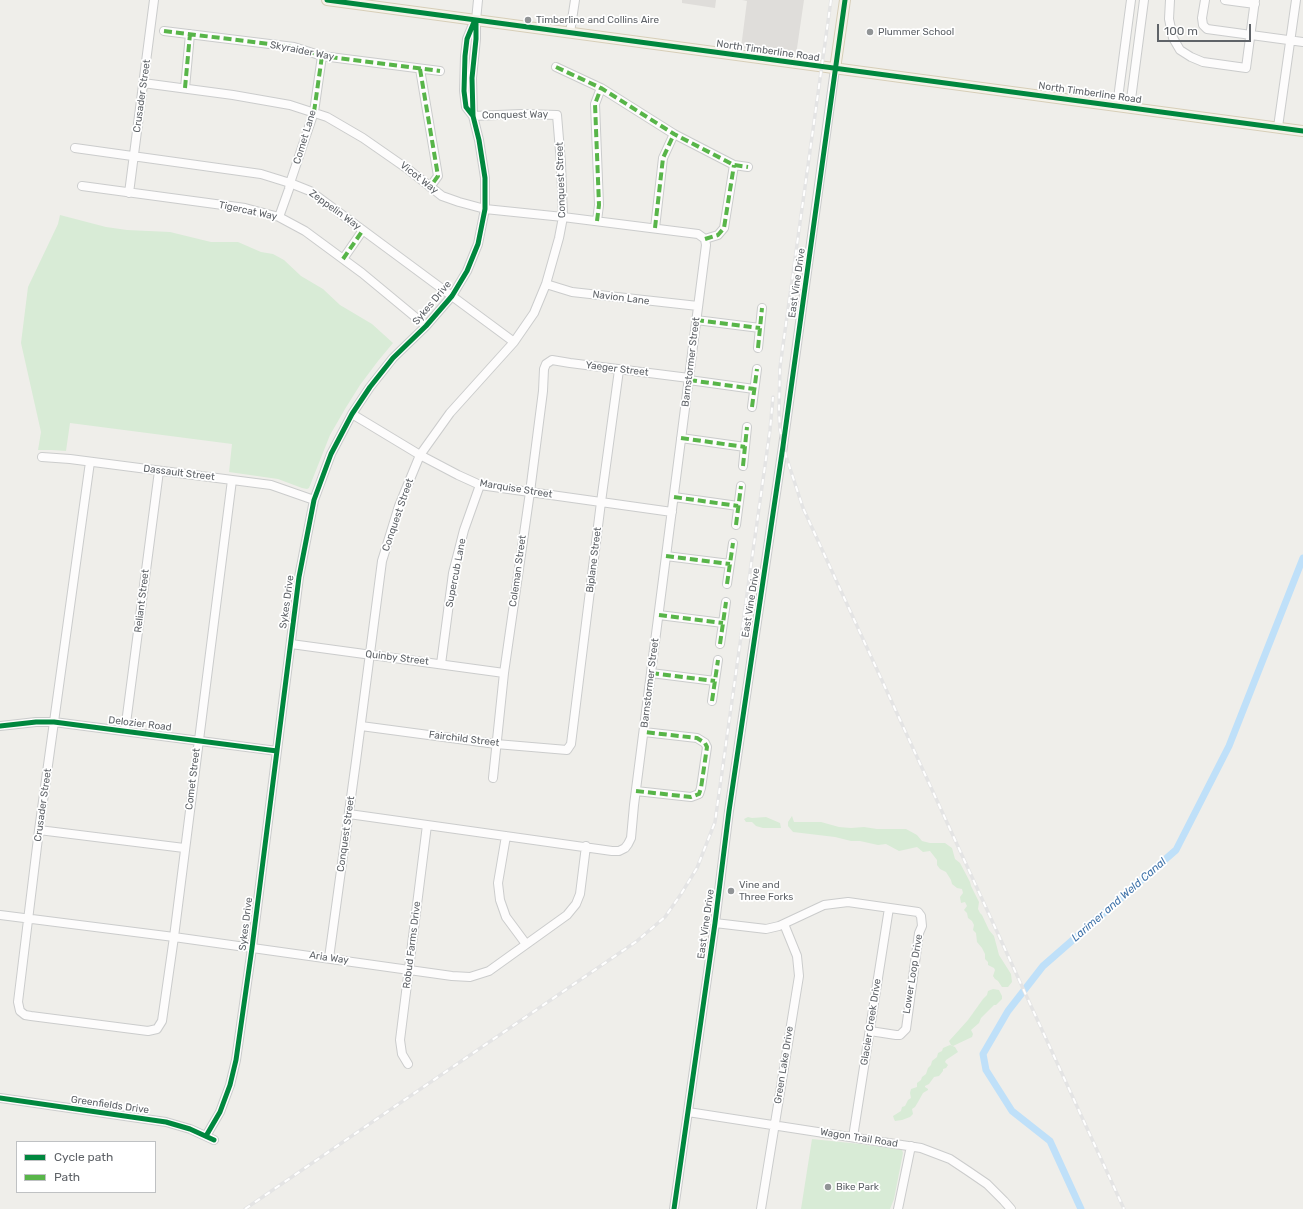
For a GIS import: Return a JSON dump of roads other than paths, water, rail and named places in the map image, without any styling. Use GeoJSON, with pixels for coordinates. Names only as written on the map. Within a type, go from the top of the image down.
{"type":"FeatureCollection","features":[{"type":"Feature","properties":{"kind":"main road","name":"North Timberline Road"},"geometry":{"type":"LineString","coordinates":[[327,0],[1303,131]]}},
{"type":"Feature","properties":{"kind":"main road","name":"East Vine Drive"},"geometry":{"type":"LineString","coordinates":[[835,69],[845,0]]}},
{"type":"Feature","properties":{"kind":"street","name":"Crusader Street"},"geometry":{"type":"LineString","coordinates":[[129,193],[154,0]]}},
{"type":"Feature","properties":{"kind":"street","name":"Sykes Drive"},"geometry":{"type":"LineString","coordinates":[[210,1138],[230,1085],[236,1060],[252,948],[299,577],[314,500],[331,454],[352,414],[370,387],[393,358],[426,326],[452,296],[467,271],[478,244],[485,209],[485,178],[479,140],[473,116],[466,107],[464,74],[467,39],[476,20],[478,0]]}},
{"type":"Feature","properties":{"kind":"street"},"geometry":{"type":"LineString","coordinates":[[570,33],[575,0]]}},
{"type":"Feature","properties":{"kind":"street"},"geometry":{"type":"LineString","coordinates":[[1117,106],[1131,0]]}},
{"type":"Feature","properties":{"kind":"street"},"geometry":{"type":"LineString","coordinates":[[1130,108],[1144,0]]}},
{"type":"Feature","properties":{"kind":"street"},"geometry":{"type":"LineString","coordinates":[[1170,0],[1169,19],[1173,38],[1180,50],[1203,62],[1246,68],[1255,2],[1225,0]]}},
{"type":"Feature","properties":{"kind":"street"},"geometry":{"type":"LineString","coordinates":[[1205,0],[1202,18],[1203,25],[1206,29],[1303,42]]}},
{"type":"Feature","properties":{"kind":"street"},"geometry":{"type":"LineString","coordinates":[[1278,127],[1296,0]]}},
{"type":"Feature","properties":{"kind":"street","name":"Skyraider Way"},"geometry":{"type":"LineString","coordinates":[[164,30],[294,48],[322,56],[440,71]]}},
{"type":"Feature","properties":{"kind":"street"},"geometry":{"type":"LineString","coordinates":[[185,88],[190,34]]}},
{"type":"Feature","properties":{"kind":"street","name":"Comet Lane"},"geometry":{"type":"LineString","coordinates":[[279,216],[290,189],[290,183],[314,112],[322,56]]}},
{"type":"Feature","properties":{"kind":"street"},"geometry":{"type":"LineString","coordinates":[[556,67],[601,88],[674,134],[734,165],[748,167]]}},
{"type":"Feature","properties":{"kind":"street"},"geometry":{"type":"LineString","coordinates":[[420,69],[438,176],[430,187]]}},
{"type":"Feature","properties":{"kind":"street","name":"East Vine Drive"},"geometry":{"type":"LineString","coordinates":[[674,1209],[715,923],[729,811],[782,454],[835,69]]}},
{"type":"Feature","properties":{"kind":"street","name":"Vicot Way"},"geometry":{"type":"LineString","coordinates":[[143,83],[185,88],[290,105],[314,112],[327,117],[363,138],[409,170],[442,196],[459,202],[485,209],[698,234],[705,239]]}},
{"type":"Feature","properties":{"kind":"street"},"geometry":{"type":"LineString","coordinates":[[597,221],[599,206],[595,104],[601,88]]}},
{"type":"Feature","properties":{"kind":"street","name":"Conquest Way"},"geometry":{"type":"LineString","coordinates":[[473,116],[522,114],[558,115]]}},
{"type":"Feature","properties":{"kind":"street","name":"Conquest Street"},"geometry":{"type":"LineString","coordinates":[[329,958],[382,561],[400,506],[420,455],[450,413],[514,342],[534,313],[546,284],[559,238],[563,217],[562,163],[558,115]]}},
{"type":"Feature","properties":{"kind":"street"},"geometry":{"type":"LineString","coordinates":[[655,228],[664,158],[674,134]]}},
{"type":"Feature","properties":{"kind":"street","name":"Zeppelin Way"},"geometry":{"type":"LineString","coordinates":[[75,148],[134,155],[261,174],[310,191],[514,342]]}},
{"type":"Feature","properties":{"kind":"street"},"geometry":{"type":"LineString","coordinates":[[705,239],[718,234],[724,228],[734,165]]}},
{"type":"Feature","properties":{"kind":"street","name":"Tigercat Way"},"geometry":{"type":"LineString","coordinates":[[82,186],[245,208],[279,216],[305,230],[426,326]]}},
{"type":"Feature","properties":{"kind":"street"},"geometry":{"type":"LineString","coordinates":[[343,259],[364,230]]}},
{"type":"Feature","properties":{"kind":"street","name":"Barnstormer Street"},"geometry":{"type":"LineString","coordinates":[[349,814],[619,851],[625,848],[631,838],[706,245],[705,239]]}},
{"type":"Feature","properties":{"kind":"street","name":"Navion Lane"},"geometry":{"type":"LineString","coordinates":[[546,284],[572,292],[698,306]]}},
{"type":"Feature","properties":{"kind":"street"},"geometry":{"type":"LineString","coordinates":[[758,348],[762,308]]}},
{"type":"Feature","properties":{"kind":"street"},"geometry":{"type":"LineString","coordinates":[[696,320],[760,328]]}},
{"type":"Feature","properties":{"kind":"street","name":"Yaeger Street"},"geometry":{"type":"LineString","coordinates":[[546,364],[552,360],[754,389]]}},
{"type":"Feature","properties":{"kind":"street","name":"Coleman Street"},"geometry":{"type":"LineString","coordinates":[[493,778],[504,672],[530,492],[543,391],[544,369],[546,364]]}},
{"type":"Feature","properties":{"kind":"street"},"geometry":{"type":"LineString","coordinates":[[752,406],[757,369]]}},
{"type":"Feature","properties":{"kind":"street","name":"Biplane Street"},"geometry":{"type":"LineString","coordinates":[[567,750],[571,744],[618,370]]}},
{"type":"Feature","properties":{"kind":"street","name":"Marquise Street"},"geometry":{"type":"LineString","coordinates":[[352,414],[420,455],[458,475],[480,484],[672,512]]}},
{"type":"Feature","properties":{"kind":"street"},"geometry":{"type":"LineString","coordinates":[[743,466],[747,427]]}},
{"type":"Feature","properties":{"kind":"street"},"geometry":{"type":"LineString","coordinates":[[681,438],[745,447]]}},
{"type":"Feature","properties":{"kind":"street","name":"Dassault Street"},"geometry":{"type":"LineString","coordinates":[[42,457],[70,459],[271,485],[314,500]]}},
{"type":"Feature","properties":{"kind":"street","name":"Crusader Street"},"geometry":{"type":"LineString","coordinates":[[90,462],[39,830],[18,1002],[20,1011],[25,1015],[148,1031],[157,1029]]}},
{"type":"Feature","properties":{"kind":"street","name":"Reliant Street"},"geometry":{"type":"LineString","coordinates":[[125,731],[159,471]]}},
{"type":"Feature","properties":{"kind":"street","name":"Comet Street"},"geometry":{"type":"LineString","coordinates":[[157,1029],[162,1021],[174,937],[184,848],[232,480]]}},
{"type":"Feature","properties":{"kind":"street","name":"Supercub Lane"},"geometry":{"type":"LineString","coordinates":[[441,664],[453,573],[464,530],[480,484]]}},
{"type":"Feature","properties":{"kind":"street"},"geometry":{"type":"LineString","coordinates":[[736,525],[741,486]]}},
{"type":"Feature","properties":{"kind":"street"},"geometry":{"type":"LineString","coordinates":[[674,497],[738,506]]}},
{"type":"Feature","properties":{"kind":"street"},"geometry":{"type":"LineString","coordinates":[[727,584],[733,542]]}},
{"type":"Feature","properties":{"kind":"street"},"geometry":{"type":"LineString","coordinates":[[666,556],[730,564]]}},
{"type":"Feature","properties":{"kind":"street"},"geometry":{"type":"LineString","coordinates":[[720,644],[726,602]]}},
{"type":"Feature","properties":{"kind":"street"},"geometry":{"type":"LineString","coordinates":[[659,615],[723,623]]}},
{"type":"Feature","properties":{"kind":"street","name":"Quinby Street"},"geometry":{"type":"LineString","coordinates":[[291,644],[504,672]]}},
{"type":"Feature","properties":{"kind":"street"},"geometry":{"type":"LineString","coordinates":[[712,701],[718,660]]}},
{"type":"Feature","properties":{"kind":"street"},"geometry":{"type":"LineString","coordinates":[[651,673],[715,681]]}},
{"type":"Feature","properties":{"kind":"street","name":"Delozier Road"},"geometry":{"type":"LineString","coordinates":[[0,726],[36,722],[54,722],[277,751]]}},
{"type":"Feature","properties":{"kind":"street","name":"Fairchild Street"},"geometry":{"type":"LineString","coordinates":[[361,726],[496,744],[567,750]]}},
{"type":"Feature","properties":{"kind":"street"},"geometry":{"type":"LineString","coordinates":[[636,791],[691,797],[699,794],[707,748],[705,743],[697,738],[644,732]]}},
{"type":"Feature","properties":{"kind":"street","name":"Robud Farms Drive"},"geometry":{"type":"LineString","coordinates":[[408,1064],[402,1054],[400,1040],[427,825]]}},
{"type":"Feature","properties":{"kind":"street"},"geometry":{"type":"LineString","coordinates":[[39,830],[184,848]]}},
{"type":"Feature","properties":{"kind":"street"},"geometry":{"type":"LineString","coordinates":[[506,836],[498,883],[500,900],[506,918],[526,944]]}},
{"type":"Feature","properties":{"kind":"street","name":"Aria Way"},"geometry":{"type":"LineString","coordinates":[[0,915],[174,937],[452,976],[470,977],[489,971],[567,915],[576,904],[580,894],[586,846]]}},
{"type":"Feature","properties":{"kind":"street"},"geometry":{"type":"LineString","coordinates":[[715,923],[766,929],[784,924],[824,905],[838,902],[856,902],[889,908]]}},
{"type":"Feature","properties":{"kind":"street","name":"Glacier Creek Drive"},"geometry":{"type":"LineString","coordinates":[[853,1137],[889,908]]}},
{"type":"Feature","properties":{"kind":"street","name":"Lower Loop Drive"},"geometry":{"type":"LineString","coordinates":[[870,1031],[900,1035],[906,1029],[919,933],[922,926],[921,916],[918,912],[889,908]]}},
{"type":"Feature","properties":{"kind":"street","name":"Green Lake Drive"},"geometry":{"type":"LineString","coordinates":[[762,1209],[799,966],[796,952],[784,924]]}},
{"type":"Feature","properties":{"kind":"street","name":"Greenfields Drive"},"geometry":{"type":"LineString","coordinates":[[0,1098],[166,1122],[190,1129],[210,1138]]}},
{"type":"Feature","properties":{"kind":"street","name":"Wagon Trail Road"},"geometry":{"type":"LineString","coordinates":[[688,1112],[921,1148],[950,1159],[968,1171],[987,1184],[1011,1209]]}},
{"type":"Feature","properties":{"kind":"street"},"geometry":{"type":"LineString","coordinates":[[898,1209],[911,1146]]}},
{"type":"Feature","properties":{"kind":"waterway","name":"Larimer and Weld Canal"},"geometry":{"type":"LineString","coordinates":[[1081,1209],[1050,1141],[1012,1111],[986,1070],[983,1054],[1008,1011],[1043,966],[1176,850],[1229,746],[1303,558]]}},
{"type":"Feature","properties":{"kind":"railway"},"geometry":{"type":"LineString","coordinates":[[831,0],[780,367],[780,430],[786,456],[803,508],[1124,1209]]}},
{"type":"Feature","properties":{"kind":"railway"},"geometry":{"type":"LineString","coordinates":[[245,1209],[637,941],[665,917],[681,894],[697,868],[715,822],[770,430],[773,397]]}},
{"type":"Feature","properties":{"kind":"place","name":"Timberline and Collins Aire"},"geometry":{"type":"Point","coordinates":[528,20]}},
{"type":"Feature","properties":{"kind":"place","name":"Plummer School"},"geometry":{"type":"Point","coordinates":[870,32]}},
{"type":"Feature","properties":{"kind":"place","name":"Vine and Three Forks"},"geometry":{"type":"Point","coordinates":[731,891]}},
{"type":"Feature","properties":{"kind":"place","name":"Bike Park"},"geometry":{"type":"Point","coordinates":[828,1187]}}]}
